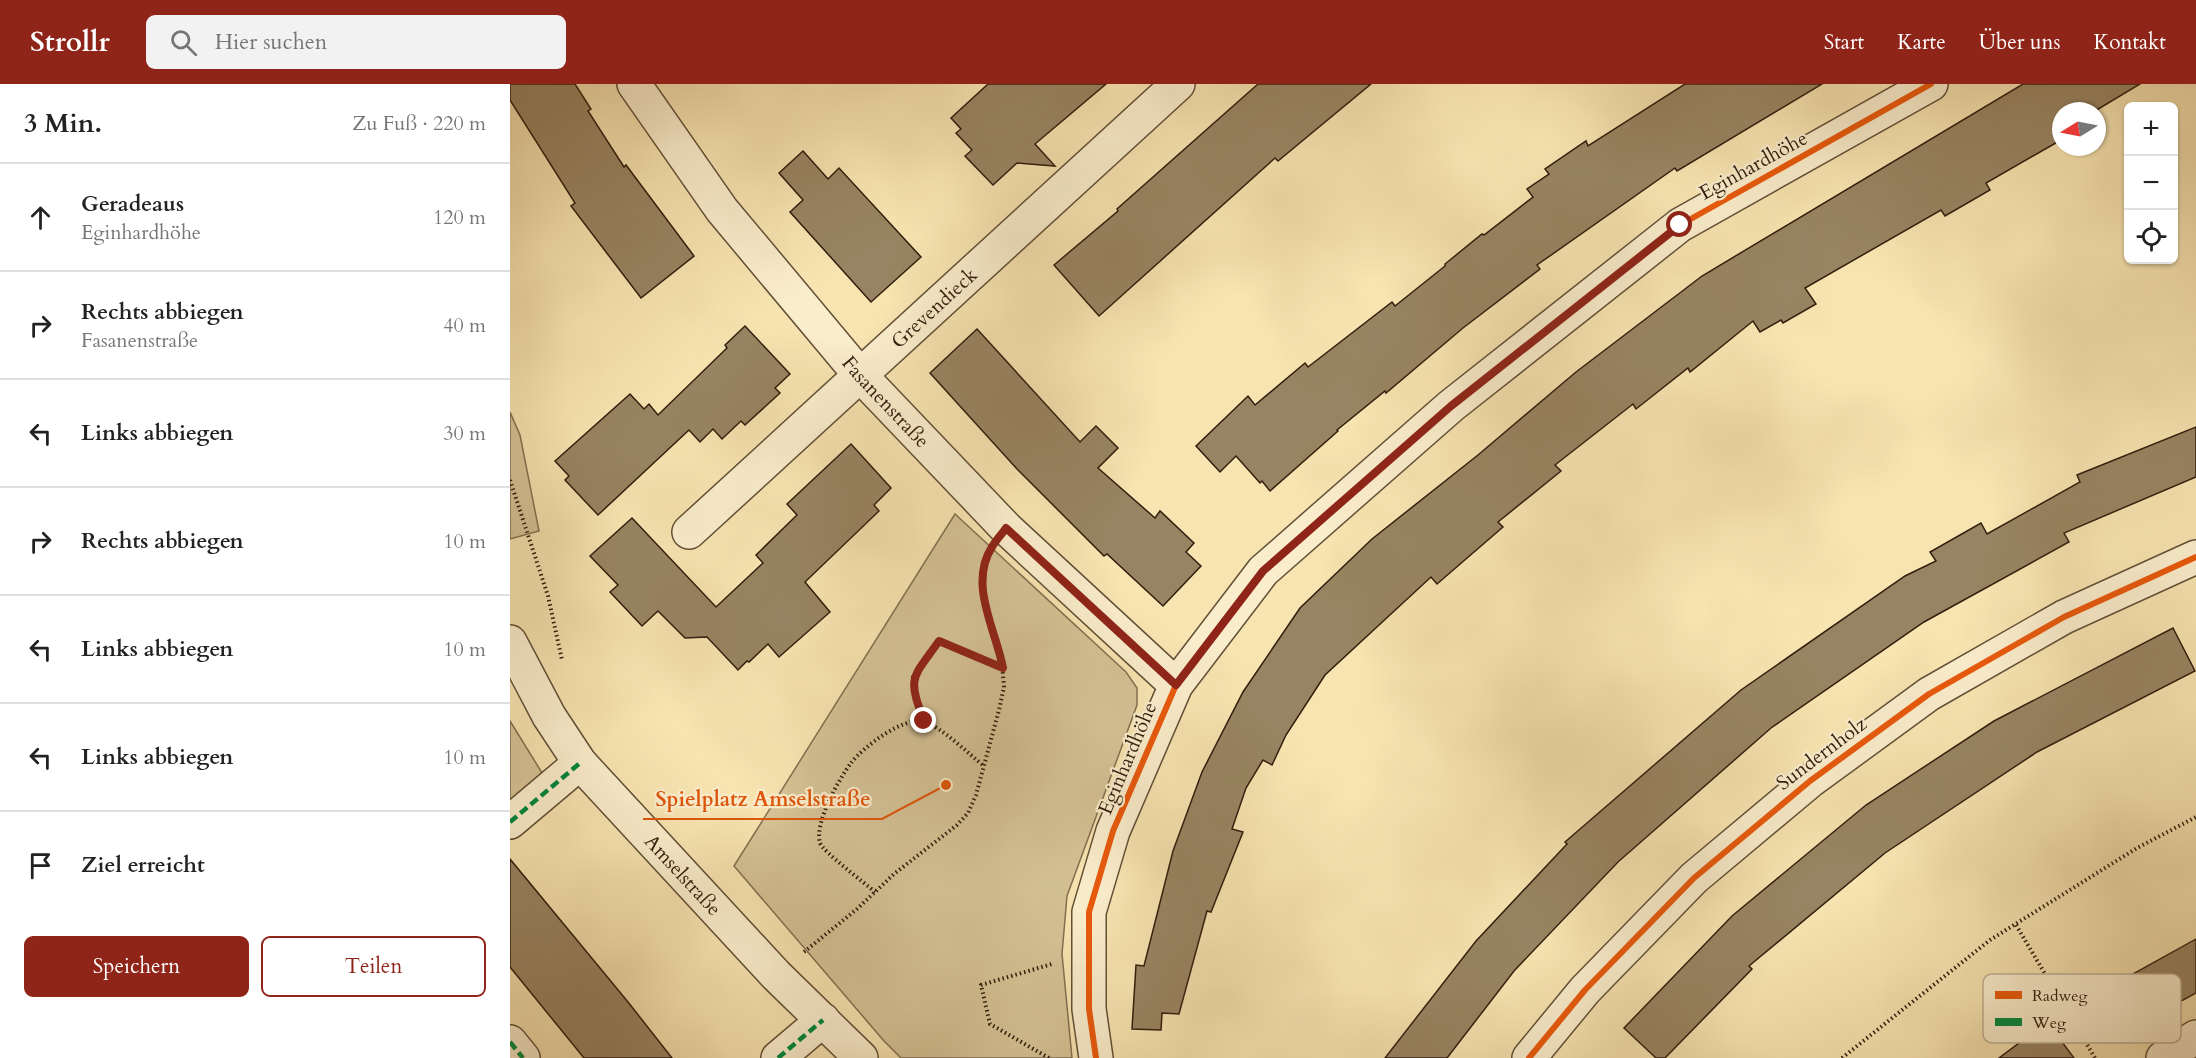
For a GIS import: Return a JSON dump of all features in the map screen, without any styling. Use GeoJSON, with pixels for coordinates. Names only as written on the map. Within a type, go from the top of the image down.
{"type":"FeatureCollection","features":[{"type":"Feature","properties":{"kind":"street","name":"Fasanenstraße"},"geometry":{"type":"LineString","coordinates":[[634,84],[722,210],[860,375],[1006,528],[1176,685]]}},
{"type":"Feature","properties":{"kind":"street","name":"Grevendieck"},"geometry":{"type":"LineString","coordinates":[[689,532],[1178,84]]}},
{"type":"Feature","properties":{"kind":"street","name":"Eginhardhöhe"},"geometry":{"type":"LineString","coordinates":[[1096,1058],[1089,1010],[1089,912],[1113,831],[1176,685],[1263,571],[1451,406],[1680,225],[1931,84]]}},
{"type":"Feature","properties":{"kind":"street","name":"Sundernholz"},"geometry":{"type":"LineString","coordinates":[[1528,1058],[1585,990],[1695,878],[1809,780],[1929,694],[2064,617],[2196,557]]}},
{"type":"Feature","properties":{"kind":"street","name":"Amselstraße"},"geometry":{"type":"LineString","coordinates":[[510,642],[549,717],[580,763],[776,975],[861,1058]]}},
{"type":"Feature","properties":{"kind":"street"},"geometry":{"type":"LineString","coordinates":[[510,822],[580,763]]}},
{"type":"Feature","properties":{"kind":"street"},"geometry":{"type":"LineString","coordinates":[[778,1058],[823,1020]]}},
{"type":"Feature","properties":{"kind":"street"},"geometry":{"type":"LineString","coordinates":[[2163,1058],[2196,1037]]}},
{"type":"Feature","properties":{"kind":"street"},"geometry":{"type":"LineString","coordinates":[[510,1042],[523,1058]]}},
{"type":"Feature","properties":{"kind":"path"},"geometry":{"type":"LineString","coordinates":[[510,480],[548,596],[563,666]]}},
{"type":"Feature","properties":{"kind":"path"},"geometry":{"type":"LineString","coordinates":[[776,975],[857,909],[894,874],[957,825],[968,813],[984,766],[1004,687],[1003,668],[982,592],[984,568],[991,548],[1006,528]]}},
{"type":"Feature","properties":{"kind":"path"},"geometry":{"type":"LineString","coordinates":[[924,721],[913,689],[913,677],[939,641],[1003,668]]}},
{"type":"Feature","properties":{"kind":"path"},"geometry":{"type":"LineString","coordinates":[[875,892],[821,845],[819,833],[823,816],[853,761],[876,740],[907,722],[924,721],[984,766]]}},
{"type":"Feature","properties":{"kind":"path"},"geometry":{"type":"LineString","coordinates":[[1842,1058],[1990,940],[2137,848],[2196,818]]}},
{"type":"Feature","properties":{"kind":"path"},"geometry":{"type":"LineString","coordinates":[[2016,925],[2045,974]]}},
{"type":"Feature","properties":{"kind":"path"},"geometry":{"type":"LineString","coordinates":[[1049,1058],[990,1024],[981,985],[1089,954]]}},
{"type":"Feature","properties":{"kind":"path"},"geometry":{"type":"LineString","coordinates":[[2086,1043],[2095,1058]]}},
{"type":"Feature","properties":{"kind":"shaded area"},"geometry":{"type":"Polygon","coordinates":[[[510,412],[520,435],[539,531],[510,539],[510,412]]]}},
{"type":"Feature","properties":{"kind":"shaded area"},"geometry":{"type":"Polygon","coordinates":[[[955,514],[1126,672],[1137,688],[1137,705],[1067,896],[1062,954],[1072,1058],[901,1058],[734,866],[955,514]]]}},
{"type":"Feature","properties":{"kind":"shaded area"},"geometry":{"type":"Polygon","coordinates":[[[510,721],[544,776],[510,807],[510,721]]]}},
{"type":"Feature","properties":{"kind":"building"},"geometry":{"type":"Polygon","coordinates":[[[510,84],[575,84],[591,109],[588,111],[624,167],[626,165],[694,256],[641,298],[571,206],[575,203],[510,100],[510,84]]]}},
{"type":"Feature","properties":{"kind":"building"},"geometry":{"type":"Polygon","coordinates":[[[988,84],[1106,84],[1035,144],[1055,166],[1017,163],[993,185],[965,156],[972,150],[956,133],[961,129],[951,118],[988,84]]]}},
{"type":"Feature","properties":{"kind":"building"},"geometry":{"type":"Polygon","coordinates":[[[1258,84],[1371,84],[1278,161],[1275,158],[1099,316],[1054,265],[1118,211],[1117,209],[1258,84]]]}},
{"type":"Feature","properties":{"kind":"building"},"geometry":{"type":"Polygon","coordinates":[[[1685,84],[1822,84],[1677,171],[1675,168],[1537,265],[1540,269],[1337,430],[1270,491],[1236,456],[1220,472],[1196,446],[1248,396],[1255,405],[1305,363],[1308,367],[1392,302],[1395,306],[1482,234],[1484,235],[1533,197],[1527,189],[1549,174],[1545,169],[1586,141],[1588,146],[1685,84]]]}},
{"type":"Feature","properties":{"kind":"building"},"geometry":{"type":"Polygon","coordinates":[[[2023,84],[2140,84],[2106,104],[2106,102],[2052,102],[2052,145],[1986,183],[1990,190],[1945,216],[1941,210],[1805,288],[1816,304],[1783,323],[1781,320],[1760,332],[1753,321],[1690,372],[1688,368],[1636,409],[1633,404],[1555,465],[1561,471],[1498,522],[1503,527],[1437,584],[1431,577],[1325,675],[1286,735],[1272,765],[1263,760],[1246,788],[1232,829],[1243,832],[1211,912],[1207,911],[1179,1014],[1162,1013],[1161,1030],[1132,1029],[1136,965],[1144,966],[1173,851],[1202,772],[1243,692],[1300,608],[1372,539],[1478,455],[1576,372],[1702,276],[2023,84]]]}},
{"type":"Feature","properties":{"kind":"building"},"geometry":{"type":"Polygon","coordinates":[[[803,151],[828,179],[839,168],[921,257],[871,302],[790,212],[803,200],[779,173],[803,151]]]}},
{"type":"Feature","properties":{"kind":"building"},"geometry":{"type":"Polygon","coordinates":[[[745,326],[790,374],[775,388],[780,393],[745,425],[741,421],[722,439],[713,429],[700,442],[689,430],[598,515],[565,480],[569,476],[555,461],[630,394],[644,409],[649,404],[658,415],[727,348],[725,345],[745,326]]]}},
{"type":"Feature","properties":{"kind":"building"},"geometry":{"type":"Polygon","coordinates":[[[977,329],[1080,442],[1096,426],[1118,448],[1098,468],[1155,518],[1160,511],[1194,543],[1186,552],[1201,566],[1163,606],[1107,554],[1104,556],[1017,469],[930,373],[977,329]]]}},
{"type":"Feature","properties":{"kind":"building"},"geometry":{"type":"Polygon","coordinates":[[[2196,427],[2196,477],[2064,533],[2069,542],[1924,622],[1771,728],[1618,862],[1514,971],[1447,1058],[1385,1058],[1476,941],[1567,844],[1565,842],[1741,690],[1905,576],[1936,561],[1930,552],[1981,523],[1987,534],[2080,482],[2077,475],[2196,427]]]}},
{"type":"Feature","properties":{"kind":"building"},"geometry":{"type":"Polygon","coordinates":[[[851,444],[891,488],[874,505],[879,511],[805,582],[830,612],[779,657],[768,644],[738,670],[707,637],[685,638],[658,611],[642,626],[610,592],[618,585],[590,556],[632,518],[716,607],[763,563],[756,555],[797,515],[787,504],[851,444]]]}},
{"type":"Feature","properties":{"kind":"building"},"geometry":{"type":"Polygon","coordinates":[[[2173,628],[2195,671],[2037,752],[1885,853],[1749,966],[1752,969],[1665,1058],[1656,1058],[1624,1028],[1732,916],[1866,805],[1994,721],[2173,628]]]}},
{"type":"Feature","properties":{"kind":"building"},"geometry":{"type":"Polygon","coordinates":[[[510,859],[672,1058],[584,1058],[510,967],[510,859]]]}},
{"type":"Feature","properties":{"kind":"building"},"geometry":{"type":"Polygon","coordinates":[[[2196,939],[2196,993],[2181,1001],[2181,974],[2133,974],[2196,939]]]}},
{"type":"Feature","properties":{"kind":"building"},"geometry":{"type":"Polygon","coordinates":[[[2019,1043],[2063,1043],[2074,1058],[1999,1058],[2019,1043]]]}},
{"type":"Feature","properties":{"kind":"marked path"},"geometry":{"type":"LineString","coordinates":[[510,822],[580,763]]}},
{"type":"Feature","properties":{"kind":"marked path"},"geometry":{"type":"LineString","coordinates":[[778,1058],[823,1020]]}},
{"type":"Feature","properties":{"kind":"marked path"},"geometry":{"type":"LineString","coordinates":[[510,1042],[523,1058]]}},
{"type":"Feature","properties":{"kind":"cycle path"},"geometry":{"type":"LineString","coordinates":[[1096,1058],[1089,1009],[1089,912],[1113,831],[1176,685],[1263,571],[1451,406],[1680,225],[1931,84]]}},
{"type":"Feature","properties":{"kind":"cycle path"},"geometry":{"type":"LineString","coordinates":[[1529,1058],[1585,990],[1694,878],[1810,781],[1929,694],[2064,617],[2196,557]]}},
{"type":"Feature","properties":{"kind":"place","name":"Spielplatz Amselstraße"},"geometry":{"type":"Point","coordinates":[946,785]}},
{"type":"Feature","properties":{"kind":"route"},"geometry":{"type":"LineString","coordinates":[[924,721],[913,689],[913,677],[939,641],[1003,668],[982,592],[984,568],[991,548],[1006,528],[1176,685],[1263,571],[1451,406],[1680,225]]}}]}
